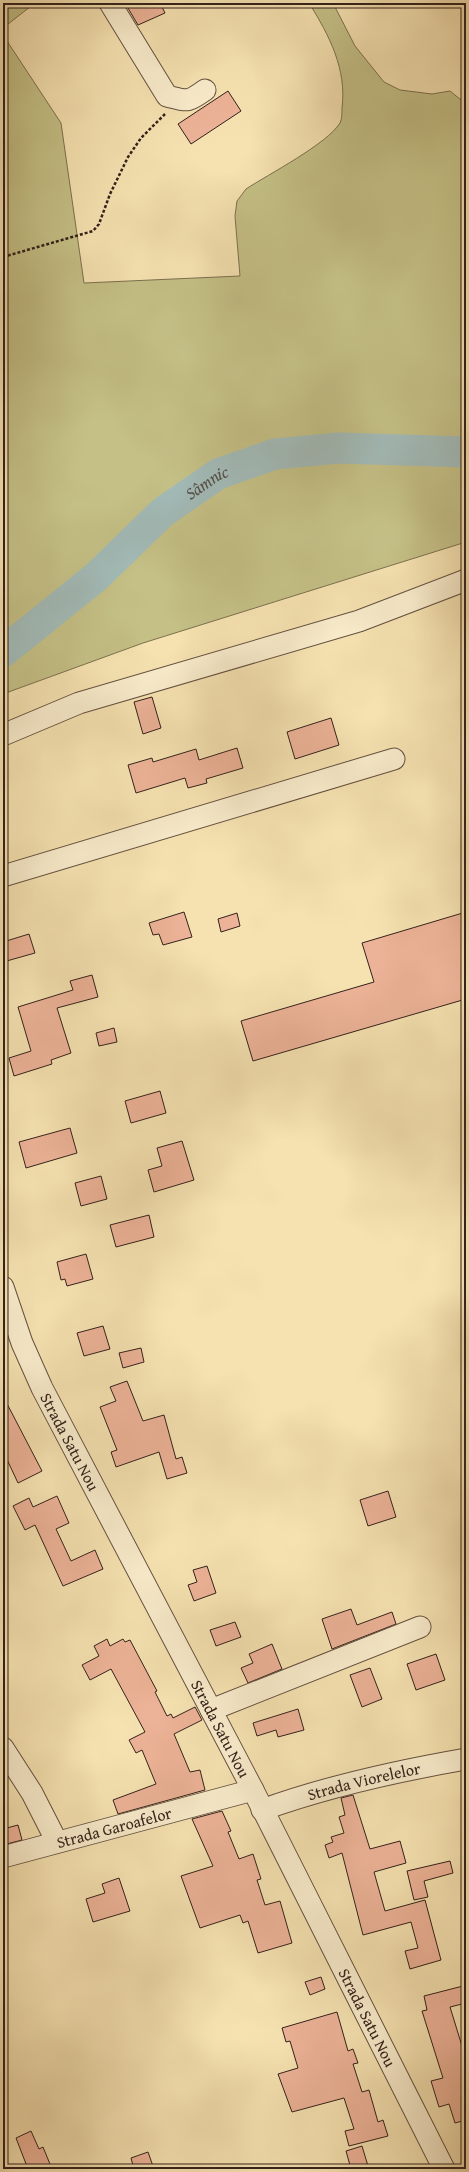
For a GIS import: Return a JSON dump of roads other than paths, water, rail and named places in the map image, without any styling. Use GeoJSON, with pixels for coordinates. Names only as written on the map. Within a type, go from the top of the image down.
{"type":"FeatureCollection","features":[{"type":"Feature","properties":{"kind":"street"},"geometry":{"type":"LineString","coordinates":[[110,3],[167,96],[181,100],[192,100],[205,90]]}},
{"type":"Feature","properties":{"kind":"street"},"geometry":{"type":"LineString","coordinates":[[3,735],[79,703],[359,621],[466,580]]}},
{"type":"Feature","properties":{"kind":"street"},"geometry":{"type":"LineString","coordinates":[[3,876],[394,759]]}},
{"type":"Feature","properties":{"kind":"street","name":"Strada Satu Nou"},"geometry":{"type":"LineString","coordinates":[[3,1287],[19,1337],[42,1388],[253,1790],[444,2169]]}},
{"type":"Feature","properties":{"kind":"street"},"geometry":{"type":"LineString","coordinates":[[211,1710],[420,1627]]}},
{"type":"Feature","properties":{"kind":"street","name":"Strada Garoafelor"},"geometry":{"type":"LineString","coordinates":[[3,1748],[32,1794],[58,1842],[253,1790]]}},
{"type":"Feature","properties":{"kind":"street","name":"Strada Viorelelor"},"geometry":{"type":"LineString","coordinates":[[262,1810],[321,1791],[387,1774],[466,1759]]}},
{"type":"Feature","properties":{"kind":"street"},"geometry":{"type":"LineString","coordinates":[[3,1857],[58,1842]]}},
{"type":"Feature","properties":{"kind":"waterway","name":"Sâmnic"},"geometry":{"type":"LineString","coordinates":[[3,652],[96,577],[163,512],[218,474],[275,454],[339,448],[466,452]]}}]}
